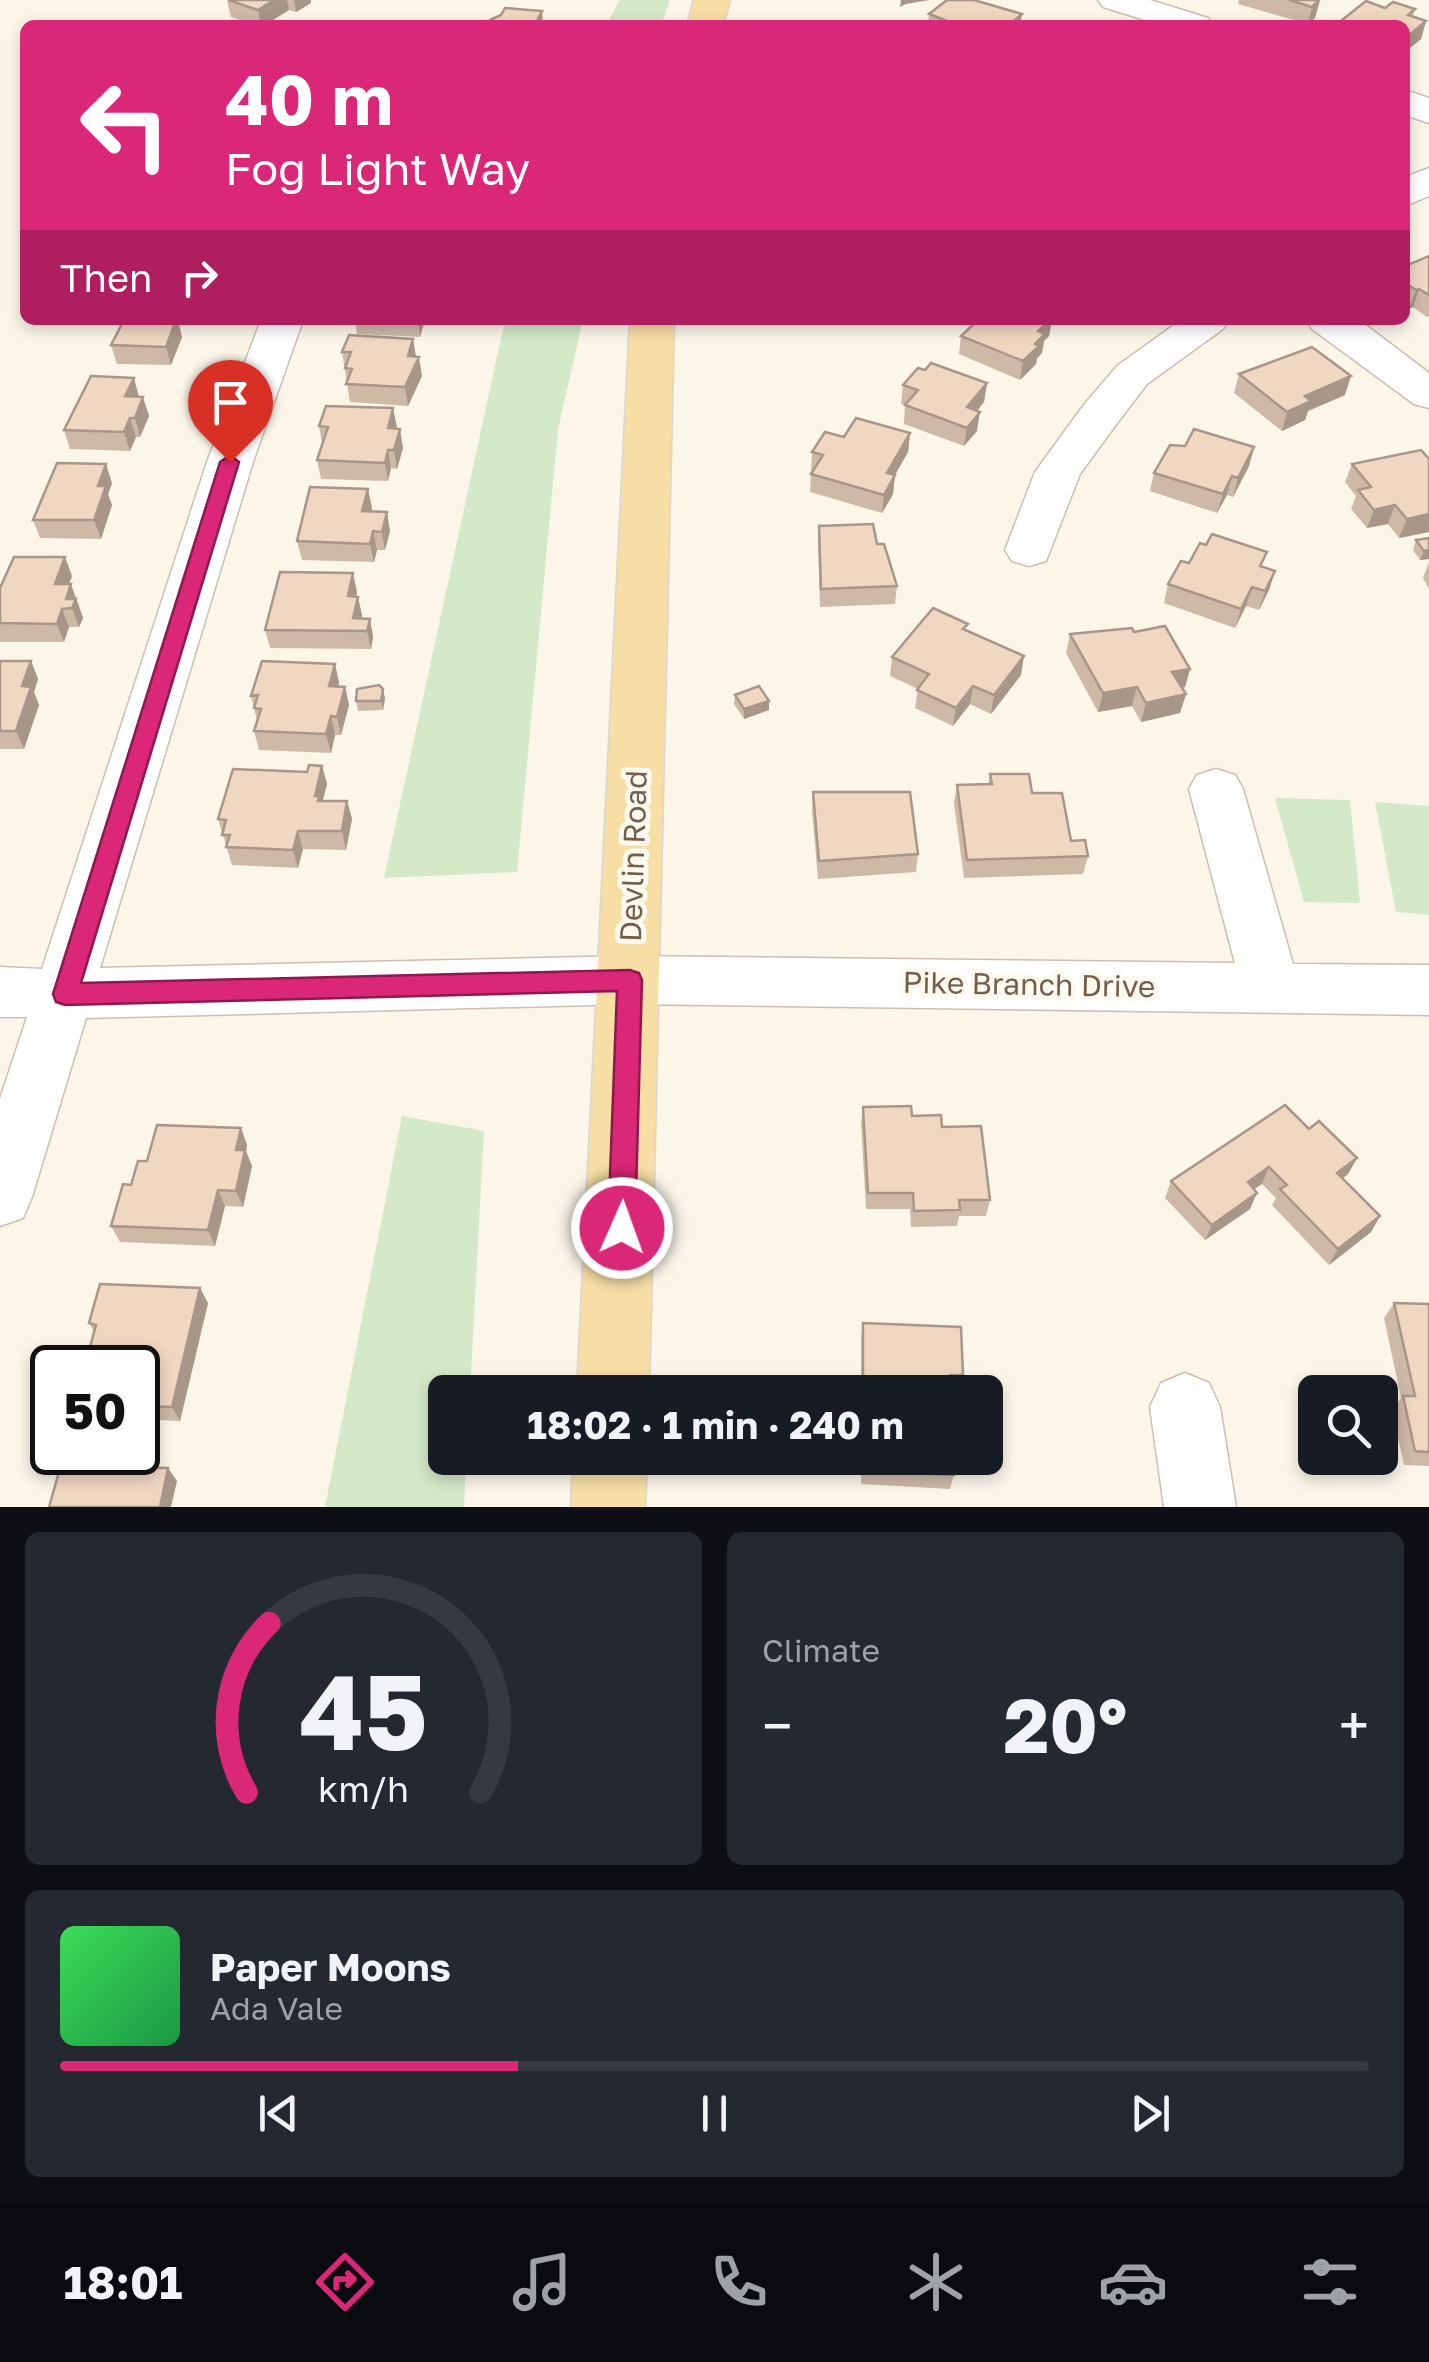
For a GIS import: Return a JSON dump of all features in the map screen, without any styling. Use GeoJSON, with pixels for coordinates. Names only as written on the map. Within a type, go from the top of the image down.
{"type":"FeatureCollection","features":[{"type":"Feature","properties":{"kind":"main road","name":"Devlin Road"},"geometry":{"type":"LineString","coordinates":[[614,1375],[652,325]]}},
{"type":"Feature","properties":{"kind":"main road"},"geometry":{"type":"LineString","coordinates":[[608,1507],[609,1475]]}},
{"type":"Feature","properties":{"kind":"street"},"geometry":{"type":"LineString","coordinates":[[1115,0],[1180,20]]}},
{"type":"Feature","properties":{"kind":"street"},"geometry":{"type":"LineString","coordinates":[[0,1197],[230,462],[280,325]]}},
{"type":"Feature","properties":{"kind":"street"},"geometry":{"type":"LineString","coordinates":[[1028,550],[1058,472],[1099,416],[1132,375],[1201,325]]}},
{"type":"Feature","properties":{"kind":"street"},"geometry":{"type":"LineString","coordinates":[[1336,325],[1429,394]]}},
{"type":"Feature","properties":{"kind":"street"},"geometry":{"type":"LineString","coordinates":[[1216,789],[1271,988]]}},
{"type":"Feature","properties":{"kind":"street","name":"Pike Branch Drive"},"geometry":{"type":"LineString","coordinates":[[0,992],[65,994],[630,980],[1429,990]]}},
{"type":"Feature","properties":{"kind":"street"},"geometry":{"type":"LineString","coordinates":[[1185,1407],[1200,1507]]}},
{"type":"Feature","properties":{"kind":"green space"},"geometry":{"type":"Polygon","coordinates":[[[620,0],[670,0],[663,20],[609,20],[620,0]]]}},
{"type":"Feature","properties":{"kind":"green space"},"geometry":{"type":"Polygon","coordinates":[[[504,325],[582,325],[558,429],[517,872],[384,878],[504,325]]]}},
{"type":"Feature","properties":{"kind":"green space"},"geometry":{"type":"Polygon","coordinates":[[[1275,798],[1350,800],[1360,903],[1304,902],[1275,798]]]}},
{"type":"Feature","properties":{"kind":"green space"},"geometry":{"type":"Polygon","coordinates":[[[1375,802],[1429,806],[1429,915],[1396,912],[1375,802]]]}},
{"type":"Feature","properties":{"kind":"green space"},"geometry":{"type":"Polygon","coordinates":[[[402,1116],[484,1131],[471,1375],[428,1375],[428,1475],[465,1475],[464,1507],[325,1507],[402,1116]]]}},
{"type":"Feature","properties":{"kind":"building"},"geometry":{"type":"Polygon","coordinates":[[[229,0],[274,0],[258,10],[229,0]]]}},
{"type":"Feature","properties":{"kind":"building"},"geometry":{"type":"Polygon","coordinates":[[[947,0],[974,0],[1022,14],[1015,20],[944,20],[929,14],[947,0]]]}},
{"type":"Feature","properties":{"kind":"building"},"geometry":{"type":"Polygon","coordinates":[[[1289,0],[1319,0],[1312,7],[1289,0]]]}},
{"type":"Feature","properties":{"kind":"building"},"geometry":{"type":"Polygon","coordinates":[[[1366,1],[1385,8],[1393,2],[1415,9],[1408,15],[1426,21],[1410,34],[1410,20],[1342,20],[1366,1]]]}},
{"type":"Feature","properties":{"kind":"building"},"geometry":{"type":"Polygon","coordinates":[[[505,8],[542,11],[538,20],[490,20],[505,8]]]}},
{"type":"Feature","properties":{"kind":"building"},"geometry":{"type":"Polygon","coordinates":[[[1429,256],[1429,295],[1410,286],[1410,264],[1429,256]]]}},
{"type":"Feature","properties":{"kind":"building"},"geometry":{"type":"Polygon","coordinates":[[[121,325],[174,325],[166,347],[111,345],[121,325]]]}},
{"type":"Feature","properties":{"kind":"building"},"geometry":{"type":"Polygon","coordinates":[[[973,325],[1045,325],[1038,331],[1045,334],[1035,344],[1039,346],[1023,361],[961,336],[973,325]]]}},
{"type":"Feature","properties":{"kind":"building"},"geometry":{"type":"Polygon","coordinates":[[[349,335],[413,339],[408,356],[419,357],[405,387],[346,384],[352,369],[345,368],[351,352],[342,352],[349,335]]]}},
{"type":"Feature","properties":{"kind":"building"},"geometry":{"type":"Polygon","coordinates":[[[1312,347],[1351,376],[1305,396],[1311,401],[1287,412],[1239,374],[1312,347]]]}},
{"type":"Feature","properties":{"kind":"building"},"geometry":{"type":"Polygon","coordinates":[[[931,363],[987,383],[967,407],[980,412],[967,428],[905,405],[918,390],[903,385],[918,368],[925,370],[931,363]]]}},
{"type":"Feature","properties":{"kind":"building"},"geometry":{"type":"Polygon","coordinates":[[[91,376],[134,378],[125,396],[143,397],[124,432],[64,430],[91,376]]]}},
{"type":"Feature","properties":{"kind":"building"},"geometry":{"type":"Polygon","coordinates":[[[326,406],[393,408],[388,428],[400,429],[385,463],[317,460],[328,427],[319,426],[326,406]]]}},
{"type":"Feature","properties":{"kind":"building"},"geometry":{"type":"Polygon","coordinates":[[[856,418],[910,433],[887,473],[895,475],[884,495],[811,474],[823,455],[812,452],[825,432],[844,437],[856,418]]]}},
{"type":"Feature","properties":{"kind":"building"},"geometry":{"type":"Polygon","coordinates":[[[1194,429],[1254,447],[1238,478],[1232,476],[1223,494],[1154,473],[1170,445],[1185,446],[1194,429]]]}},
{"type":"Feature","properties":{"kind":"building"},"geometry":{"type":"Polygon","coordinates":[[[1421,450],[1429,459],[1429,514],[1407,519],[1395,505],[1374,510],[1358,490],[1371,487],[1352,464],[1421,450]]]}},
{"type":"Feature","properties":{"kind":"building"},"geometry":{"type":"Polygon","coordinates":[[[57,463],[106,464],[98,486],[106,486],[94,520],[33,520],[57,463]]]}},
{"type":"Feature","properties":{"kind":"building"},"geometry":{"type":"Polygon","coordinates":[[[310,487],[368,489],[362,511],[387,512],[382,532],[373,531],[370,544],[297,541],[310,487]]]}},
{"type":"Feature","properties":{"kind":"building"},"geometry":{"type":"Polygon","coordinates":[[[873,524],[877,544],[884,544],[897,586],[821,589],[819,526],[873,524]]]}},
{"type":"Feature","properties":{"kind":"building"},"geometry":{"type":"Polygon","coordinates":[[[1212,534],[1267,552],[1260,566],[1275,571],[1265,591],[1252,587],[1241,609],[1168,584],[1181,561],[1189,563],[1200,543],[1206,545],[1212,534]]]}},
{"type":"Feature","properties":{"kind":"building"},"geometry":{"type":"Polygon","coordinates":[[[1429,538],[1429,550],[1424,551],[1416,540],[1429,538]]]}},
{"type":"Feature","properties":{"kind":"building"},"geometry":{"type":"Polygon","coordinates":[[[14,557],[65,557],[55,584],[71,584],[66,599],[76,599],[72,608],[62,609],[57,624],[0,623],[0,588],[14,557]]]}},
{"type":"Feature","properties":{"kind":"building"},"geometry":{"type":"Polygon","coordinates":[[[280,572],[353,573],[348,596],[358,597],[353,618],[370,619],[367,631],[265,630],[280,572]]]}},
{"type":"Feature","properties":{"kind":"building"},"geometry":{"type":"Polygon","coordinates":[[[933,608],[968,624],[963,629],[1024,656],[994,695],[973,686],[956,708],[917,690],[929,674],[892,657],[933,608]]]}},
{"type":"Feature","properties":{"kind":"building"},"geometry":{"type":"Polygon","coordinates":[[[1165,626],[1190,669],[1172,672],[1186,694],[1146,703],[1137,687],[1103,693],[1070,634],[1132,628],[1134,632],[1165,626]]]}},
{"type":"Feature","properties":{"kind":"building"},"geometry":{"type":"Polygon","coordinates":[[[0,661],[31,661],[22,686],[31,687],[16,731],[0,731],[0,661]]]}},
{"type":"Feature","properties":{"kind":"building"},"geometry":{"type":"Polygon","coordinates":[[[262,661],[335,664],[329,686],[345,687],[337,717],[331,716],[326,734],[254,731],[261,709],[254,708],[258,695],[251,696],[262,661]]]}},
{"type":"Feature","properties":{"kind":"building"},"geometry":{"type":"Polygon","coordinates":[[[379,685],[383,689],[381,701],[356,701],[357,689],[379,685]]]}},
{"type":"Feature","properties":{"kind":"building"},"geometry":{"type":"Polygon","coordinates":[[[759,686],[769,701],[744,709],[735,695],[759,686]]]}},
{"type":"Feature","properties":{"kind":"building"},"geometry":{"type":"Polygon","coordinates":[[[309,765],[322,766],[315,796],[319,796],[318,801],[347,801],[342,831],[298,831],[293,850],[226,847],[230,835],[222,835],[226,820],[218,819],[233,769],[307,772],[309,765]]]}},
{"type":"Feature","properties":{"kind":"building"},"geometry":{"type":"Polygon","coordinates":[[[990,774],[1029,774],[1032,793],[1062,793],[1071,841],[1085,840],[1088,856],[967,860],[957,785],[992,784],[990,774]]]}},
{"type":"Feature","properties":{"kind":"building"},"geometry":{"type":"Polygon","coordinates":[[[813,792],[910,792],[918,854],[819,861],[813,792]]]}},
{"type":"Feature","properties":{"kind":"building"},"geometry":{"type":"Polygon","coordinates":[[[1285,1105],[1309,1129],[1319,1121],[1357,1158],[1337,1173],[1380,1216],[1338,1249],[1280,1189],[1287,1185],[1269,1167],[1248,1182],[1257,1193],[1212,1225],[1171,1181],[1285,1105]]]}},
{"type":"Feature","properties":{"kind":"building"},"geometry":{"type":"Polygon","coordinates":[[[911,1106],[912,1116],[941,1115],[942,1127],[981,1126],[990,1200],[959,1200],[960,1210],[914,1211],[913,1193],[868,1193],[863,1107],[911,1106]]]}},
{"type":"Feature","properties":{"kind":"building"},"geometry":{"type":"Polygon","coordinates":[[[157,1125],[241,1128],[236,1150],[245,1150],[236,1191],[218,1190],[208,1230],[111,1226],[123,1184],[131,1185],[138,1161],[147,1161],[157,1125]]]}},
{"type":"Feature","properties":{"kind":"building"},"geometry":{"type":"Polygon","coordinates":[[[100,1284],[200,1288],[172,1407],[160,1407],[160,1345],[91,1345],[96,1325],[89,1323],[100,1284]]]}},
{"type":"Feature","properties":{"kind":"building"},"geometry":{"type":"Polygon","coordinates":[[[1394,1303],[1429,1304],[1429,1452],[1415,1451],[1403,1396],[1415,1396],[1394,1303]]]}},
{"type":"Feature","properties":{"kind":"building"},"geometry":{"type":"Polygon","coordinates":[[[863,1323],[961,1327],[963,1375],[863,1375],[863,1323]]]}},
{"type":"Feature","properties":{"kind":"building"},"geometry":{"type":"Polygon","coordinates":[[[160,1468],[168,1468],[160,1507],[49,1507],[58,1475],[160,1475],[160,1468]]]}},
{"type":"Feature","properties":{"kind":"route"},"geometry":{"type":"LineString","coordinates":[[230,462],[65,994],[630,980],[622,1228]]}}]}
